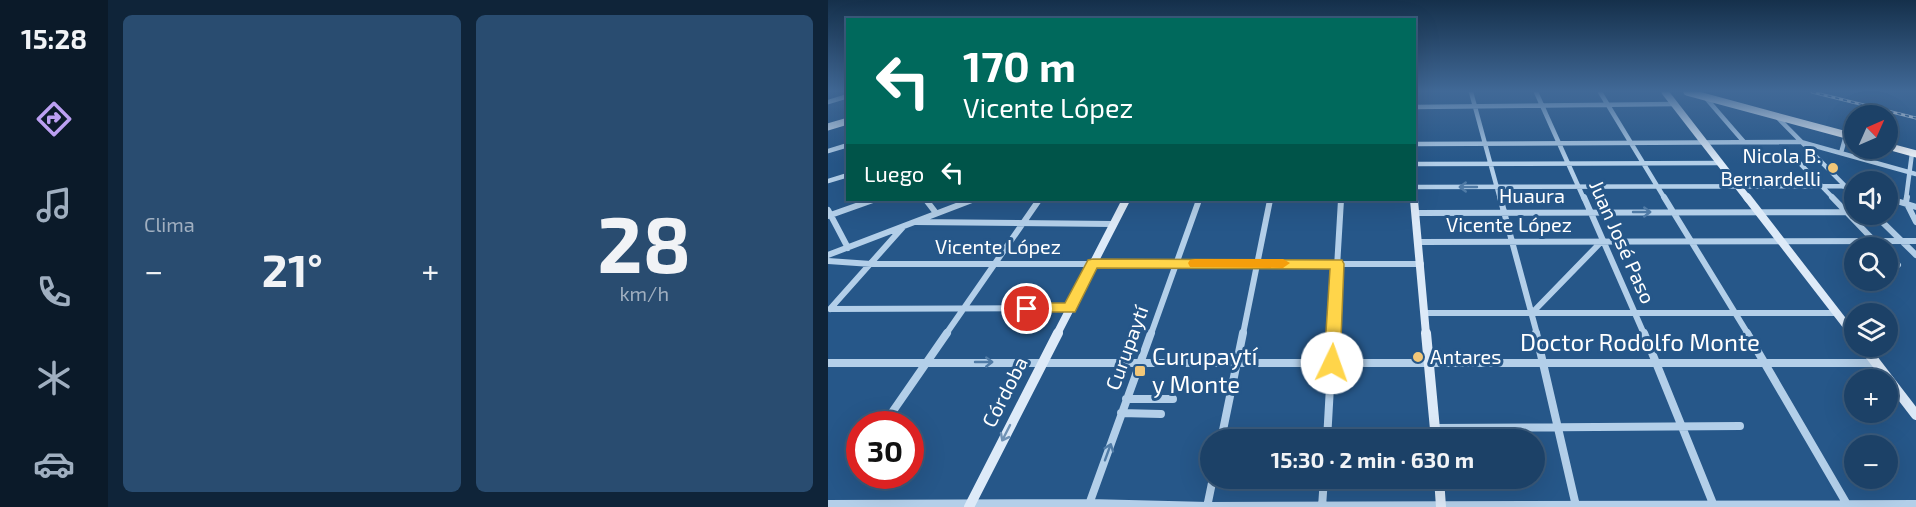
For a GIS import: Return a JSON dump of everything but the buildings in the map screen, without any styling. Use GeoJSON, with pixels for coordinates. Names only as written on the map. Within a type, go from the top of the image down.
{"type":"FeatureCollection","features":[{"type":"Feature","properties":{"kind":"main road"},"geometry":{"type":"LineString","coordinates":[[1772,116],[1844,134]]}},
{"type":"Feature","properties":{"kind":"main road"},"geometry":{"type":"LineString","coordinates":[[1898,149],[1914,153]]}},
{"type":"Feature","properties":{"kind":"street"},"geometry":{"type":"LineString","coordinates":[[1477,116],[1532,313],[1576,506]]}},
{"type":"Feature","properties":{"kind":"street","name":"Juan José Paso"},"geometry":{"type":"LineString","coordinates":[[1547,116],[1636,313],[1714,506]]}},
{"type":"Feature","properties":{"kind":"street"},"geometry":{"type":"LineString","coordinates":[[1615,116],[1736,314],[1847,505]]}},
{"type":"Feature","properties":{"kind":"street"},"geometry":{"type":"LineString","coordinates":[[1683,116],[1844,322]]}},
{"type":"Feature","properties":{"kind":"street"},"geometry":{"type":"LineString","coordinates":[[1721,116],[1744,142]]}},
{"type":"Feature","properties":{"kind":"street"},"geometry":{"type":"LineString","coordinates":[[1777,117],[1844,185]]}},
{"type":"Feature","properties":{"kind":"street"},"geometry":{"type":"LineString","coordinates":[[828,127],[846,122]]}},
{"type":"Feature","properties":{"kind":"street"},"geometry":{"type":"LineString","coordinates":[[1416,144],[1801,142],[1913,173]]}},
{"type":"Feature","properties":{"kind":"street"},"geometry":{"type":"LineString","coordinates":[[828,151],[846,146]]}},
{"type":"Feature","properties":{"kind":"street"},"geometry":{"type":"LineString","coordinates":[[1841,153],[1844,147]]}},
{"type":"Feature","properties":{"kind":"street"},"geometry":{"type":"LineString","coordinates":[[1914,153],[1913,173],[1906,204],[1916,222]]}},
{"type":"Feature","properties":{"kind":"street"},"geometry":{"type":"LineString","coordinates":[[1791,154],[1844,209]]}},
{"type":"Feature","properties":{"kind":"street"},"geometry":{"type":"LineString","coordinates":[[1416,164],[1719,163]]}},
{"type":"Feature","properties":{"kind":"street"},"geometry":{"type":"LineString","coordinates":[[828,181],[846,176]]}},
{"type":"Feature","properties":{"kind":"street"},"geometry":{"type":"LineString","coordinates":[[1416,187],[1844,186]]}},
{"type":"Feature","properties":{"kind":"street"},"geometry":{"type":"LineString","coordinates":[[848,248],[829,214],[870,201]]}},
{"type":"Feature","properties":{"kind":"street"},"geometry":{"type":"LineString","coordinates":[[927,201],[936,213]]}},
{"type":"Feature","properties":{"kind":"street"},"geometry":{"type":"LineString","coordinates":[[828,255],[969,201]]}},
{"type":"Feature","properties":{"kind":"street"},"geometry":{"type":"LineString","coordinates":[[893,411],[1038,201]]}},
{"type":"Feature","properties":{"kind":"street","name":"Córdoba"},"geometry":{"type":"LineString","coordinates":[[970,506],[1125,201]]}},
{"type":"Feature","properties":{"kind":"street","name":"Curupaytí"},"geometry":{"type":"LineString","coordinates":[[1089,505],[1199,201]]}},
{"type":"Feature","properties":{"kind":"street"},"geometry":{"type":"LineString","coordinates":[[1223,429],[1270,201]]}},
{"type":"Feature","properties":{"kind":"street"},"geometry":{"type":"LineString","coordinates":[[1327,429],[1341,201]]}},
{"type":"Feature","properties":{"kind":"street"},"geometry":{"type":"LineString","coordinates":[[1414,201],[1435,429]]}},
{"type":"Feature","properties":{"kind":"street"},"geometry":{"type":"LineString","coordinates":[[1898,201],[1916,207]]}},
{"type":"Feature","properties":{"kind":"street","name":"Huaura"},"geometry":{"type":"LineString","coordinates":[[1416,213],[1844,212]]}},
{"type":"Feature","properties":{"kind":"street"},"geometry":{"type":"LineString","coordinates":[[915,222],[1113,224]]}},
{"type":"Feature","properties":{"kind":"street"},"geometry":{"type":"LineString","coordinates":[[1860,225],[1871,237]]}},
{"type":"Feature","properties":{"kind":"street"},"geometry":{"type":"LineString","coordinates":[[1885,225],[1916,255]]}},
{"type":"Feature","properties":{"kind":"street"},"geometry":{"type":"LineString","coordinates":[[829,310],[872,264],[903,226]]}},
{"type":"Feature","properties":{"kind":"street","name":"Vicente López"},"geometry":{"type":"LineString","coordinates":[[1419,242],[1844,240]]}},
{"type":"Feature","properties":{"kind":"street"},"geometry":{"type":"LineString","coordinates":[[1532,313],[1602,241]]}},
{"type":"Feature","properties":{"kind":"street","name":"Vicente López"},"geometry":{"type":"LineString","coordinates":[[1898,241],[1916,241]]}},
{"type":"Feature","properties":{"kind":"street","name":"Vicente López"},"geometry":{"type":"LineString","coordinates":[[828,261],[872,264],[1420,264]]}},
{"type":"Feature","properties":{"kind":"street"},"geometry":{"type":"LineString","coordinates":[[829,310],[1070,308]]}},
{"type":"Feature","properties":{"kind":"street"},"geometry":{"type":"LineString","coordinates":[[1425,313],[1837,313]]}},
{"type":"Feature","properties":{"kind":"street"},"geometry":{"type":"LineString","coordinates":[[1871,357],[1916,415]]}},
{"type":"Feature","properties":{"kind":"street","name":"Doctor Rodolfo Monte"},"geometry":{"type":"LineString","coordinates":[[828,363],[1876,363]]}},
{"type":"Feature","properties":{"kind":"street"},"geometry":{"type":"LineString","coordinates":[[1126,399],[1173,399]]}},
{"type":"Feature","properties":{"kind":"street"},"geometry":{"type":"LineString","coordinates":[[1121,413],[1161,414]]}},
{"type":"Feature","properties":{"kind":"street"},"geometry":{"type":"LineString","coordinates":[[1523,429],[1740,426]]}},
{"type":"Feature","properties":{"kind":"street"},"geometry":{"type":"LineString","coordinates":[[1208,506],[1211,489]]}},
{"type":"Feature","properties":{"kind":"street"},"geometry":{"type":"LineString","coordinates":[[1322,506],[1323,489]]}},
{"type":"Feature","properties":{"kind":"street"},"geometry":{"type":"LineString","coordinates":[[1440,489],[1441,506]]}},
{"type":"Feature","properties":{"kind":"street"},"geometry":{"type":"LineString","coordinates":[[828,504],[970,506],[1916,504]]}},
{"type":"Feature","properties":{"kind":"railway"},"geometry":{"type":"LineString","coordinates":[[1907,116],[1916,118]]}},
{"type":"Feature","properties":{"kind":"slow traffic"},"geometry":{"type":"LineString","coordinates":[[1195,263],[1283,263]]}},
{"type":"Feature","properties":{"kind":"place","name":"Nicola B. Bernardelli"},"geometry":{"type":"Point","coordinates":[1833,168]}},
{"type":"Feature","properties":{"kind":"place","name":"Antares"},"geometry":{"type":"Point","coordinates":[1418,357]}},
{"type":"Feature","properties":{"kind":"place","name":"Curupaytí y Monte"},"geometry":{"type":"Point","coordinates":[1140,371]}},
{"type":"Feature","properties":{"kind":"route"},"geometry":{"type":"LineString","coordinates":[[1027,309],[1070,308],[1093,263],[1337,264],[1332,363]]}}]}
